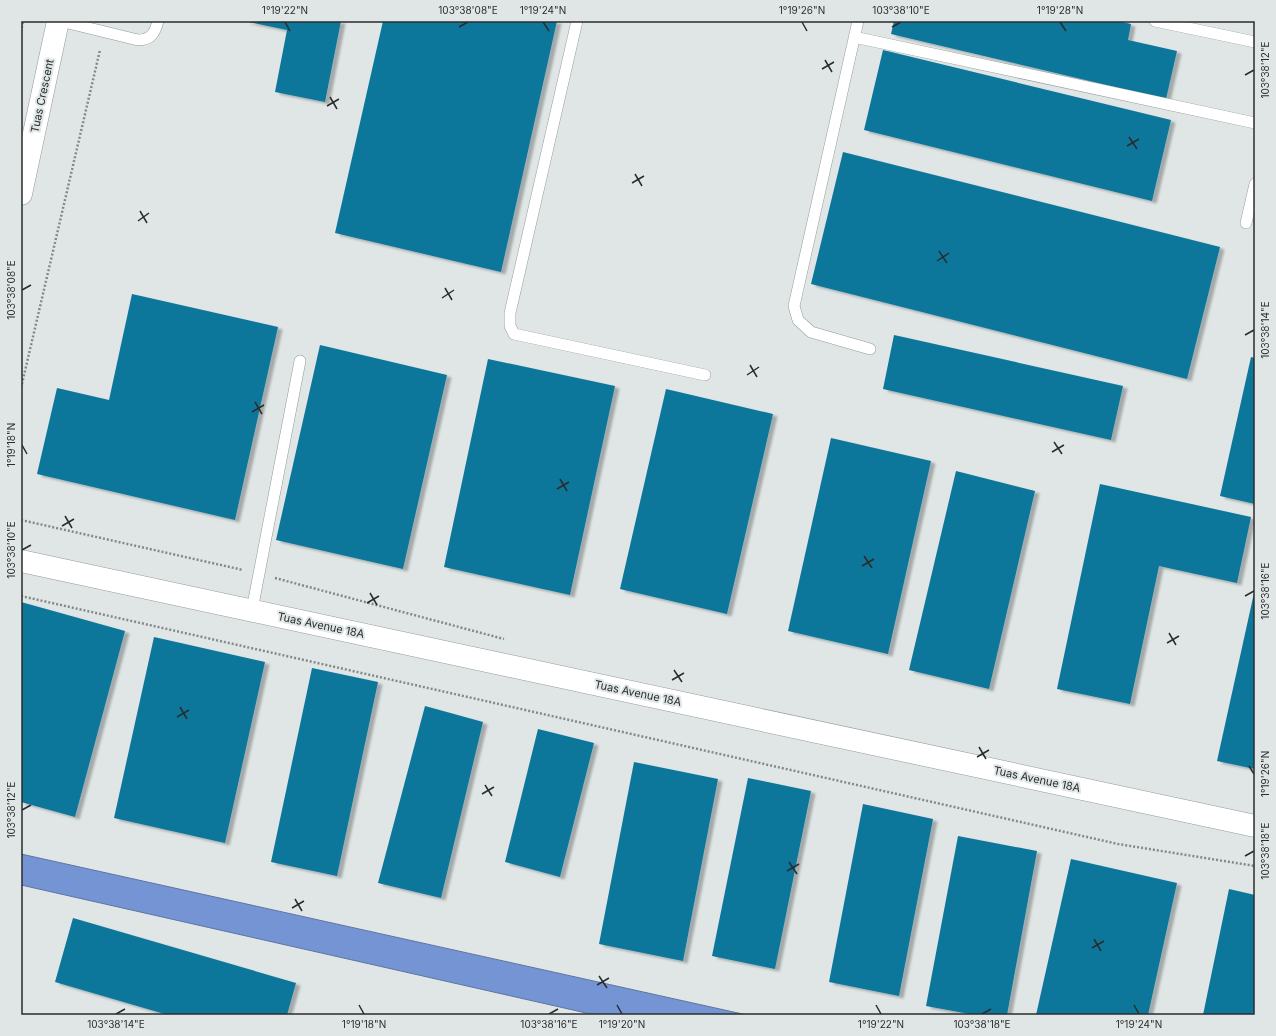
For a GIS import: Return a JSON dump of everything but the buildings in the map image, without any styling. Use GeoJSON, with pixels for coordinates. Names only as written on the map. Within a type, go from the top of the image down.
{"type":"FeatureCollection","features":[{"type":"Feature","properties":{"kind":"street","name":"Tuas Crescent"},"geometry":{"type":"LineString","coordinates":[[21,194],[25,152],[59,21]]}},
{"type":"Feature","properties":{"kind":"street","name":"Tuas Avenue 18A"},"geometry":{"type":"LineString","coordinates":[[21,561],[1255,826]]}},
{"type":"Feature","properties":{"kind":"lane"},"geometry":{"type":"LineString","coordinates":[[59,21],[138,40],[146,40],[152,35],[158,21]]}},
{"type":"Feature","properties":{"kind":"lane"},"geometry":{"type":"LineString","coordinates":[[577,21],[510,313],[510,326],[514,334],[705,374]]}},
{"type":"Feature","properties":{"kind":"lane"},"geometry":{"type":"LineString","coordinates":[[858,21],[794,306],[798,320],[811,332],[870,349]]}},
{"type":"Feature","properties":{"kind":"lane"},"geometry":{"type":"LineString","coordinates":[[1155,21],[1255,42]]}},
{"type":"Feature","properties":{"kind":"lane"},"geometry":{"type":"LineString","coordinates":[[854,37],[1255,123]]}},
{"type":"Feature","properties":{"kind":"lane"},"geometry":{"type":"LineString","coordinates":[[1246,223],[1255,184]]}},
{"type":"Feature","properties":{"kind":"lane"},"geometry":{"type":"LineString","coordinates":[[252,610],[300,361]]}},
{"type":"Feature","properties":{"kind":"path"},"geometry":{"type":"LineString","coordinates":[[21,32],[23,21]]}},
{"type":"Feature","properties":{"kind":"path"},"geometry":{"type":"LineString","coordinates":[[21,388],[104,32]]}},
{"type":"Feature","properties":{"kind":"path"},"geometry":{"type":"LineString","coordinates":[[21,520],[258,573]]}},
{"type":"Feature","properties":{"kind":"path"},"geometry":{"type":"LineString","coordinates":[[21,596],[1118,844],[1255,866]]}},
{"type":"Feature","properties":{"kind":"water"},"geometry":{"type":"Polygon","coordinates":[[[21,854],[747,1015],[595,1015],[21,885],[21,854]]]}}]}
